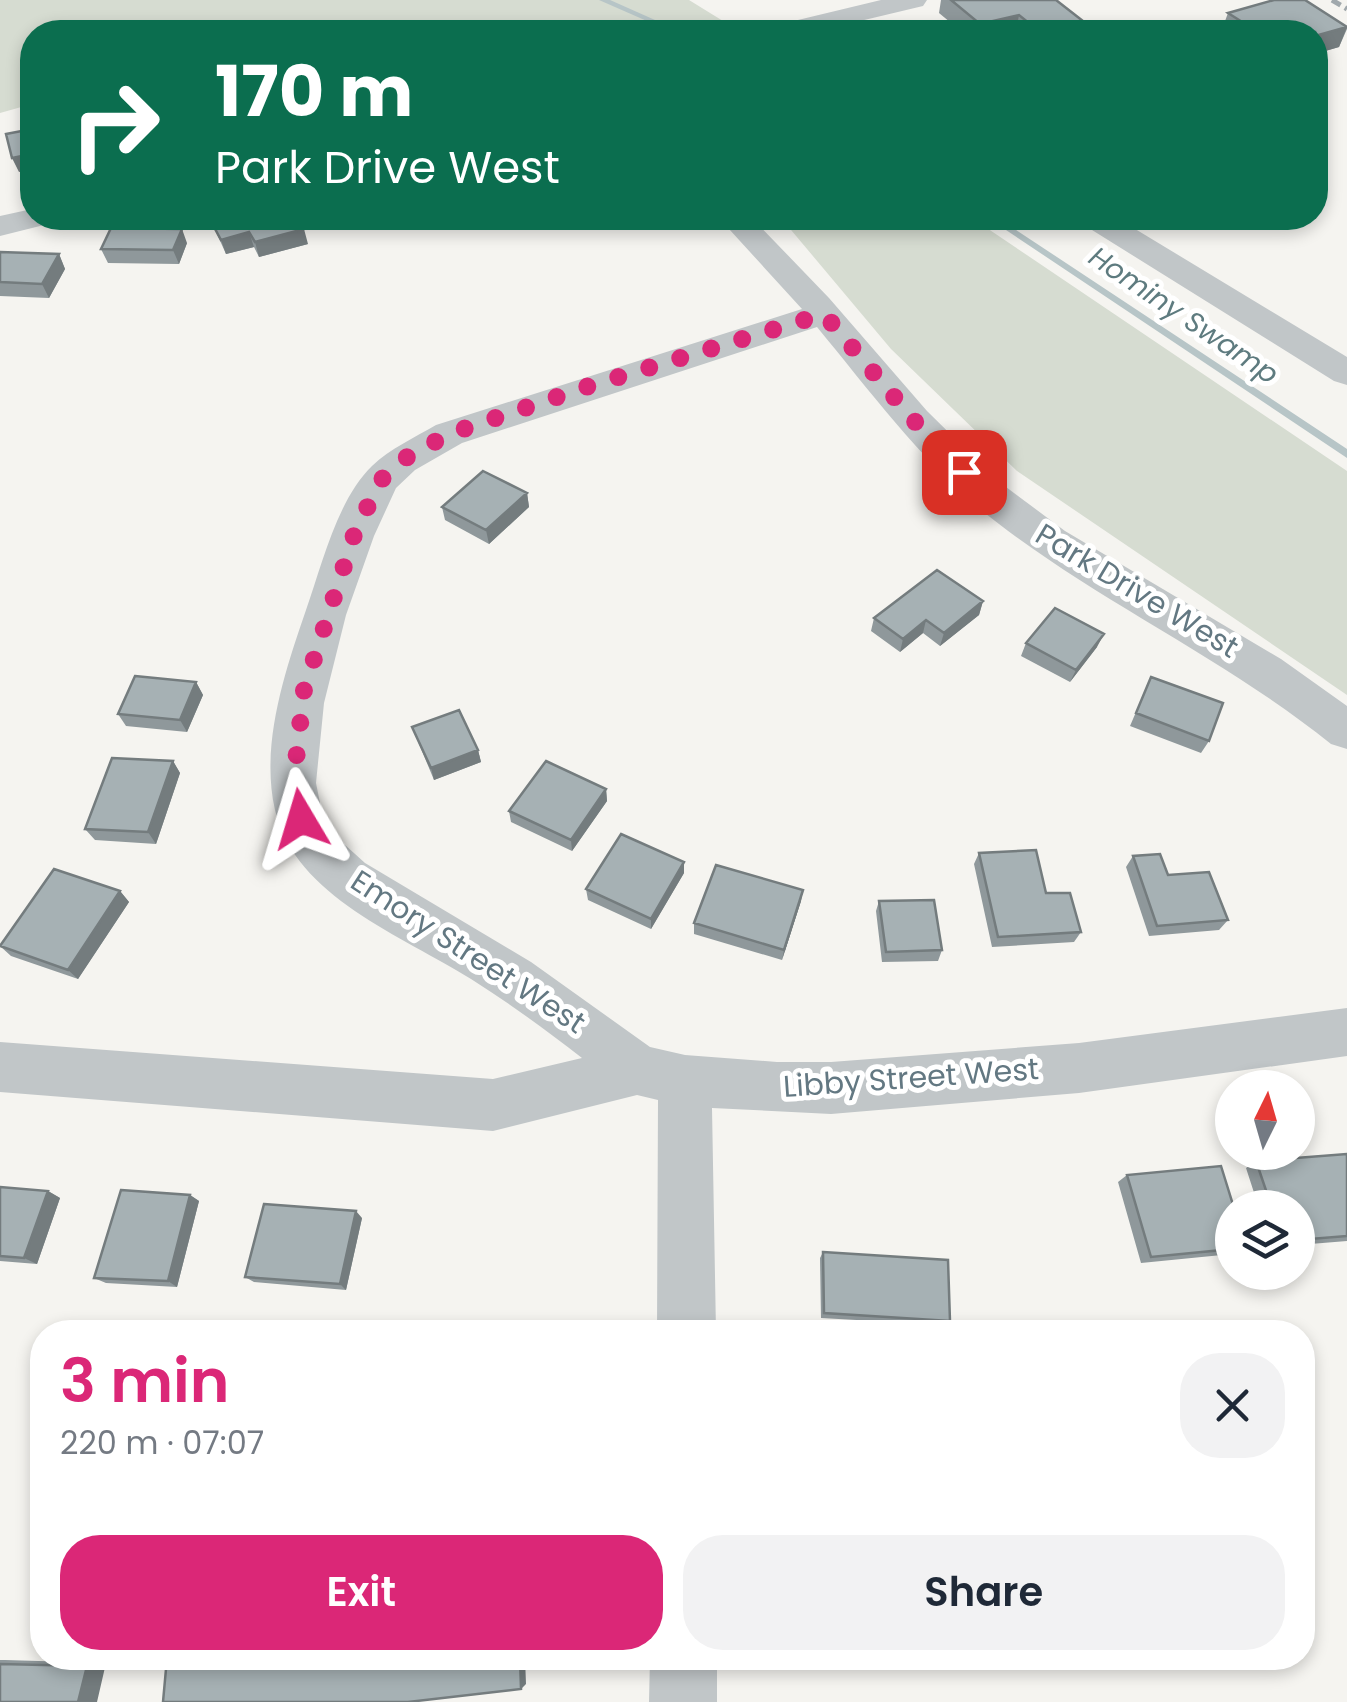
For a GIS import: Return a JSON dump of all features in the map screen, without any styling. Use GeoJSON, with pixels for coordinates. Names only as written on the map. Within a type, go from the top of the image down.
{"type":"FeatureCollection","features":[{"type":"Feature","properties":{"kind":"street"},"geometry":{"type":"LineString","coordinates":[[836,20],[914,0]]}},
{"type":"Feature","properties":{"kind":"street","name":"Park Drive West"},"geometry":{"type":"LineString","coordinates":[[747,230],[939,450],[1014,515],[1095,569],[1242,653],[1303,693],[1347,731]]}},
{"type":"Feature","properties":{"kind":"street"},"geometry":{"type":"LineString","coordinates":[[1115,230],[1347,373]]}},
{"type":"Feature","properties":{"kind":"street","name":"Emory Street West"},"geometry":{"type":"LineString","coordinates":[[661,1075],[468,950],[379,902],[346,875],[310,836],[296,801],[294,778],[304,690],[366,505],[382,479],[402,460],[449,434],[552,398],[824,314]]}},
{"type":"Feature","properties":{"kind":"street","name":"Libby Street West"},"geometry":{"type":"LineString","coordinates":[[0,1067],[493,1105],[661,1075],[831,1088],[1079,1068],[1347,1032]]}},
{"type":"Feature","properties":{"kind":"street"},"geometry":{"type":"LineString","coordinates":[[661,1075],[686,1320]]}},
{"type":"Feature","properties":{"kind":"street"},"geometry":{"type":"LineString","coordinates":[[683,1702],[684,1670]]}},
{"type":"Feature","properties":{"kind":"shaded area"},"geometry":{"type":"Polygon","coordinates":[[[0,0],[689,0],[721,20],[20,20],[20,107],[0,113],[0,0]]]}},
{"type":"Feature","properties":{"kind":"shaded area"},"geometry":{"type":"Polygon","coordinates":[[[791,230],[990,230],[1347,471],[1347,695],[1017,471],[891,349],[791,230]]]}},
{"type":"Feature","properties":{"kind":"building"},"geometry":{"type":"Polygon","coordinates":[[[951,0],[1056,0],[1082,20],[1025,20],[1019,15],[975,20],[951,0]]]}},
{"type":"Feature","properties":{"kind":"building"},"geometry":{"type":"Polygon","coordinates":[[[1274,0],[1305,0],[1347,27],[1328,32],[1328,20],[1239,20],[1228,13],[1274,0]]]}},
{"type":"Feature","properties":{"kind":"building"},"geometry":{"type":"Polygon","coordinates":[[[20,131],[20,156],[12,158],[6,134],[20,131]]]}},
{"type":"Feature","properties":{"kind":"building"},"geometry":{"type":"Polygon","coordinates":[[[110,230],[182,230],[173,250],[101,249],[110,230]]]}},
{"type":"Feature","properties":{"kind":"building"},"geometry":{"type":"Polygon","coordinates":[[[216,230],[300,230],[255,242],[249,232],[221,240],[216,230]]]}},
{"type":"Feature","properties":{"kind":"building"},"geometry":{"type":"Polygon","coordinates":[[[0,252],[59,254],[42,284],[0,282],[0,252]]]}},
{"type":"Feature","properties":{"kind":"building"},"geometry":{"type":"Polygon","coordinates":[[[483,471],[527,493],[486,530],[442,507],[483,471]]]}},
{"type":"Feature","properties":{"kind":"building"},"geometry":{"type":"Polygon","coordinates":[[[937,570],[983,601],[944,633],[926,620],[903,639],[874,618],[937,570]]]}},
{"type":"Feature","properties":{"kind":"building"},"geometry":{"type":"Polygon","coordinates":[[[1055,608],[1104,634],[1076,670],[1026,643],[1055,608]]]}},
{"type":"Feature","properties":{"kind":"building"},"geometry":{"type":"Polygon","coordinates":[[[135,676],[196,682],[180,720],[118,714],[135,676]]]}},
{"type":"Feature","properties":{"kind":"building"},"geometry":{"type":"Polygon","coordinates":[[[1151,677],[1223,703],[1209,741],[1136,713],[1151,677]]]}},
{"type":"Feature","properties":{"kind":"building"},"geometry":{"type":"Polygon","coordinates":[[[459,710],[478,750],[431,768],[412,727],[459,710]]]}},
{"type":"Feature","properties":{"kind":"building"},"geometry":{"type":"Polygon","coordinates":[[[112,758],[173,761],[148,832],[85,829],[112,758]]]}},
{"type":"Feature","properties":{"kind":"building"},"geometry":{"type":"Polygon","coordinates":[[[546,761],[606,789],[571,840],[509,811],[546,761]]]}},
{"type":"Feature","properties":{"kind":"building"},"geometry":{"type":"Polygon","coordinates":[[[621,834],[684,862],[651,919],[586,889],[621,834]]]}},
{"type":"Feature","properties":{"kind":"building"},"geometry":{"type":"Polygon","coordinates":[[[1036,850],[1046,893],[1070,893],[1081,932],[998,937],[979,853],[1036,850]]]}},
{"type":"Feature","properties":{"kind":"building"},"geometry":{"type":"Polygon","coordinates":[[[1160,854],[1168,875],[1209,872],[1228,920],[1157,926],[1133,856],[1160,854]]]}},
{"type":"Feature","properties":{"kind":"building"},"geometry":{"type":"Polygon","coordinates":[[[716,865],[803,890],[784,950],[694,923],[716,865]]]}},
{"type":"Feature","properties":{"kind":"building"},"geometry":{"type":"Polygon","coordinates":[[[54,869],[120,891],[68,970],[0,946],[54,869]]]}},
{"type":"Feature","properties":{"kind":"building"},"geometry":{"type":"Polygon","coordinates":[[[934,900],[942,950],[886,952],[879,901],[934,900]]]}},
{"type":"Feature","properties":{"kind":"building"},"geometry":{"type":"Polygon","coordinates":[[[1347,1154],[1347,1236],[1315,1239],[1315,1190],[1266,1190],[1259,1170],[1315,1170],[1315,1156],[1347,1154]]]}},
{"type":"Feature","properties":{"kind":"building"},"geometry":{"type":"Polygon","coordinates":[[[1215,1167],[1215,1170],[1222,1170],[1228,1190],[1215,1190],[1215,1251],[1151,1257],[1127,1175],[1215,1167]]]}},
{"type":"Feature","properties":{"kind":"building"},"geometry":{"type":"Polygon","coordinates":[[[0,1187],[48,1191],[24,1258],[0,1256],[0,1187]]]}},
{"type":"Feature","properties":{"kind":"building"},"geometry":{"type":"Polygon","coordinates":[[[121,1190],[190,1195],[168,1281],[94,1278],[121,1190]]]}},
{"type":"Feature","properties":{"kind":"building"},"geometry":{"type":"Polygon","coordinates":[[[264,1204],[356,1211],[340,1284],[245,1277],[264,1204]]]}},
{"type":"Feature","properties":{"kind":"building"},"geometry":{"type":"Polygon","coordinates":[[[823,1252],[948,1260],[950,1320],[824,1313],[823,1252]]]}},
{"type":"Feature","properties":{"kind":"building"},"geometry":{"type":"Polygon","coordinates":[[[0,1664],[30,1665],[30,1670],[86,1670],[78,1702],[0,1702],[0,1664]]]}},
{"type":"Feature","properties":{"kind":"building"},"geometry":{"type":"Polygon","coordinates":[[[166,1670],[520,1670],[521,1689],[408,1702],[163,1702],[166,1670]]]}},
{"type":"Feature","properties":{"kind":"waterway","name":"Hominy Swamp"},"geometry":{"type":"LineString","coordinates":[[603,0],[650,20]]}},
{"type":"Feature","properties":{"kind":"waterway","name":"Hominy Swamp"},"geometry":{"type":"LineString","coordinates":[[1011,230],[1347,454]]}},
{"type":"Feature","properties":{"kind":"railway"},"geometry":{"type":"LineString","coordinates":[[1332,0],[1347,9]]}},
{"type":"Feature","properties":{"kind":"route"},"geometry":{"type":"LineString","coordinates":[[301,819],[294,778],[304,690],[356,529],[382,479],[402,460],[449,434],[586,387],[824,314],[939,450],[964,472]]}}]}
